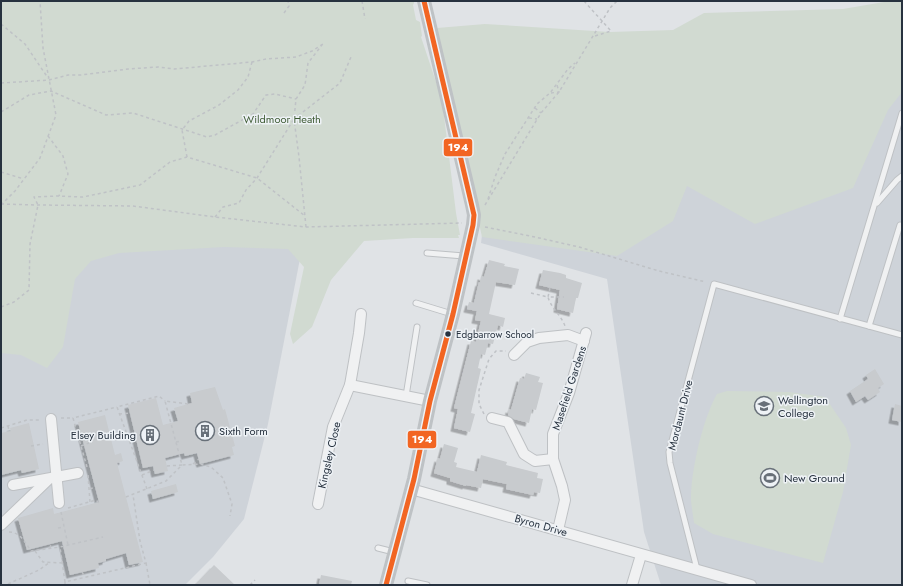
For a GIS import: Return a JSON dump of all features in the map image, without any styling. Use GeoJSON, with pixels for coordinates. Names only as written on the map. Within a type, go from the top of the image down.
{"type":"FeatureCollection","features":[{"type":"Feature","properties":{"kind":"street"},"geometry":{"type":"LineString","coordinates":[[386,585],[412,489],[430,401],[467,257],[469,224],[474,215],[424,8]]}},
{"type":"Feature","properties":{"kind":"street","name":"Kingsley Close"},"geometry":{"type":"LineString","coordinates":[[318,504],[333,427],[350,385],[360,333],[361,314]]}},
{"type":"Feature","properties":{"kind":"street","name":"Masefield Gardens"},"geometry":{"type":"LineString","coordinates":[[516,353],[527,342],[539,338],[566,335],[585,337],[569,393],[553,434],[553,459],[565,500],[558,530]]}},
{"type":"Feature","properties":{"kind":"street"},"geometry":{"type":"LineString","coordinates":[[350,385],[430,401]]}},
{"type":"Feature","properties":{"kind":"street"},"geometry":{"type":"LineString","coordinates":[[492,418],[508,422],[524,454],[535,461],[553,459]]}},
{"type":"Feature","properties":{"kind":"street"},"geometry":{"type":"LineString","coordinates":[[51,419],[53,442],[53,478],[62,507]]}},
{"type":"Feature","properties":{"kind":"street"},"geometry":{"type":"LineString","coordinates":[[14,485],[53,478],[82,470]]}},
{"type":"Feature","properties":{"kind":"street"},"geometry":{"type":"LineString","coordinates":[[4,528],[53,478]]}},
{"type":"Feature","properties":{"kind":"street","name":"Byron Drive"},"geometry":{"type":"LineString","coordinates":[[412,489],[751,585]]}},
{"type":"Feature","properties":{"kind":"street"},"geometry":{"type":"LineString","coordinates":[[632,585],[641,555]]}},
{"type":"Feature","properties":{"kind":"lane"},"geometry":{"type":"LineString","coordinates":[[840,319],[902,113]]}},
{"type":"Feature","properties":{"kind":"lane"},"geometry":{"type":"LineString","coordinates":[[875,206],[902,176]]}},
{"type":"Feature","properties":{"kind":"lane"},"geometry":{"type":"LineString","coordinates":[[869,326],[900,225]]}},
{"type":"Feature","properties":{"kind":"lane"},"geometry":{"type":"LineString","coordinates":[[427,253],[467,257]]}},
{"type":"Feature","properties":{"kind":"lane"},"geometry":{"type":"LineString","coordinates":[[714,284],[902,335]]}},
{"type":"Feature","properties":{"kind":"lane","name":"Mordaunt Drive"},"geometry":{"type":"LineString","coordinates":[[697,570],[670,463],[669,452],[714,284]]}},
{"type":"Feature","properties":{"kind":"lane"},"geometry":{"type":"LineString","coordinates":[[416,303],[453,314]]}},
{"type":"Feature","properties":{"kind":"lane"},"geometry":{"type":"LineString","coordinates":[[406,396],[417,327]]}},
{"type":"Feature","properties":{"kind":"lane"},"geometry":{"type":"LineString","coordinates":[[378,548],[395,552]]}},
{"type":"Feature","properties":{"kind":"lane"},"geometry":{"type":"LineString","coordinates":[[408,581],[427,585]]}},
{"type":"Feature","properties":{"kind":"path"},"geometry":{"type":"LineString","coordinates":[[1,204],[15,191],[40,158],[56,115],[43,48],[40,1]]}},
{"type":"Feature","properties":{"kind":"path"},"geometry":{"type":"LineString","coordinates":[[284,14],[288,6],[288,1]]}},
{"type":"Feature","properties":{"kind":"path"},"geometry":{"type":"LineString","coordinates":[[362,1],[365,19]]}},
{"type":"Feature","properties":{"kind":"path"},"geometry":{"type":"LineString","coordinates":[[584,1],[603,20],[611,31],[594,36]]}},
{"type":"Feature","properties":{"kind":"path"},"geometry":{"type":"LineString","coordinates":[[483,208],[537,119],[559,92],[610,8],[617,1]]}},
{"type":"Feature","properties":{"kind":"path"},"geometry":{"type":"LineString","coordinates":[[1,24],[25,44],[49,80]]}},
{"type":"Feature","properties":{"kind":"path"},"geometry":{"type":"LineString","coordinates":[[1,83],[49,80],[68,75],[81,75],[128,69],[158,67],[174,69],[296,57],[312,51],[323,44],[308,63],[306,84],[296,99],[294,119],[306,227]]}},
{"type":"Feature","properties":{"kind":"path"},"geometry":{"type":"LineString","coordinates":[[215,217],[223,207],[239,203],[246,190],[257,178],[294,119],[340,83],[351,57]]}},
{"type":"Feature","properties":{"kind":"path"},"geometry":{"type":"LineString","coordinates":[[182,130],[189,122],[219,105],[238,90],[248,77],[252,62]]}},
{"type":"Feature","properties":{"kind":"path"},"geometry":{"type":"LineString","coordinates":[[486,202],[495,176],[505,154],[537,104],[557,85],[568,68],[577,62]]}},
{"type":"Feature","properties":{"kind":"path"},"geometry":{"type":"LineString","coordinates":[[557,85],[559,92]]}},
{"type":"Feature","properties":{"kind":"path"},"geometry":{"type":"LineString","coordinates":[[1,112],[29,95],[51,91],[106,115],[133,113],[207,137],[215,136],[253,114],[266,95],[275,94],[296,99]]}},
{"type":"Feature","properties":{"kind":"path"},"geometry":{"type":"LineString","coordinates":[[550,93],[559,92]]}},
{"type":"Feature","properties":{"kind":"path"},"geometry":{"type":"LineString","coordinates":[[535,108],[541,113]]}},
{"type":"Feature","properties":{"kind":"path"},"geometry":{"type":"LineString","coordinates":[[528,118],[537,119]]}},
{"type":"Feature","properties":{"kind":"path"},"geometry":{"type":"LineString","coordinates":[[182,130],[187,157]]}},
{"type":"Feature","properties":{"kind":"path"},"geometry":{"type":"LineString","coordinates":[[48,136],[63,156],[68,174],[59,196]]}},
{"type":"Feature","properties":{"kind":"path"},"geometry":{"type":"LineString","coordinates":[[1,307],[14,302],[29,290],[30,244],[38,206],[34,197],[83,197],[140,185],[170,162],[187,157],[257,178],[305,216]]}},
{"type":"Feature","properties":{"kind":"path"},"geometry":{"type":"LineString","coordinates":[[1,172],[24,179]]}},
{"type":"Feature","properties":{"kind":"path"},"geometry":{"type":"LineString","coordinates":[[1,204],[38,206],[133,206],[306,227],[469,224],[536,236],[659,271],[714,284]]}},
{"type":"Feature","properties":{"kind":"path"},"geometry":{"type":"LineString","coordinates":[[550,288],[548,297],[550,303],[562,318],[566,327],[566,335]]}},
{"type":"Feature","properties":{"kind":"path"},"geometry":{"type":"LineString","coordinates":[[531,293],[548,297],[564,297]]}},
{"type":"Feature","properties":{"kind":"path"},"geometry":{"type":"LineString","coordinates":[[492,418],[484,416],[479,404],[479,390],[489,359],[496,351],[516,353]]}},
{"type":"Feature","properties":{"kind":"path"},"geometry":{"type":"LineString","coordinates":[[1,428],[27,420],[73,418],[159,396],[165,401],[188,404]]}},
{"type":"Feature","properties":{"kind":"path"},"geometry":{"type":"LineString","coordinates":[[165,401],[182,465]]}},
{"type":"Feature","properties":{"kind":"path"},"geometry":{"type":"LineString","coordinates":[[117,407],[147,489]]}},
{"type":"Feature","properties":{"kind":"path"},"geometry":{"type":"LineString","coordinates":[[119,414],[130,413]]}},
{"type":"Feature","properties":{"kind":"path"},"geometry":{"type":"LineString","coordinates":[[73,418],[85,461],[82,470]]}},
{"type":"Feature","properties":{"kind":"path"},"geometry":{"type":"LineString","coordinates":[[8,426],[9,431]]}},
{"type":"Feature","properties":{"kind":"path"},"geometry":{"type":"LineString","coordinates":[[176,442],[181,441]]}},
{"type":"Feature","properties":{"kind":"path"},"geometry":{"type":"LineString","coordinates":[[31,446],[53,442]]}},
{"type":"Feature","properties":{"kind":"path"},"geometry":{"type":"LineString","coordinates":[[81,446],[89,444]]}},
{"type":"Feature","properties":{"kind":"path"},"geometry":{"type":"LineString","coordinates":[[193,464],[199,458]]}},
{"type":"Feature","properties":{"kind":"path"},"geometry":{"type":"LineString","coordinates":[[167,466],[200,464],[211,467],[223,478],[232,504],[230,516]]}},
{"type":"Feature","properties":{"kind":"path"},"geometry":{"type":"LineString","coordinates":[[126,497],[166,481],[182,465]]}},
{"type":"Feature","properties":{"kind":"path"},"geometry":{"type":"LineString","coordinates":[[142,475],[154,470]]}},
{"type":"Feature","properties":{"kind":"path"},"geometry":{"type":"LineString","coordinates":[[90,502],[88,473],[92,472]]}},
{"type":"Feature","properties":{"kind":"path"},"geometry":{"type":"LineString","coordinates":[[90,489],[96,487]]}},
{"type":"Feature","properties":{"kind":"path"},"geometry":{"type":"LineString","coordinates":[[133,495],[140,541],[150,585]]}},
{"type":"Feature","properties":{"kind":"path"},"geometry":{"type":"LineString","coordinates":[[68,545],[62,507],[96,500],[99,502]]}},
{"type":"Feature","properties":{"kind":"path"},"geometry":{"type":"LineString","coordinates":[[58,528],[64,527]]}},
{"type":"Feature","properties":{"kind":"path"},"geometry":{"type":"LineString","coordinates":[[4,528],[14,532],[23,539],[31,551],[60,547],[103,537]]}},
{"type":"Feature","properties":{"kind":"path"},"geometry":{"type":"LineString","coordinates":[[50,548],[51,544]]}},
{"type":"Feature","properties":{"kind":"path"},"geometry":{"type":"LineString","coordinates":[[60,547],[65,585]]}},
{"type":"Feature","properties":{"kind":"path"},"geometry":{"type":"LineString","coordinates":[[35,550],[43,562],[62,563]]}},
{"type":"Feature","properties":{"kind":"path"},"geometry":{"type":"LineString","coordinates":[[8,584],[39,570],[50,562]]}},
{"type":"Feature","properties":{"kind":"path"},"geometry":{"type":"LineString","coordinates":[[65,582],[146,563]]}},
{"type":"Feature","properties":{"kind":"path"},"geometry":{"type":"LineString","coordinates":[[82,572],[85,577]]}},
{"type":"Feature","properties":{"kind":"path"},"geometry":{"type":"LineString","coordinates":[[250,585],[255,580]]}},
{"type":"Feature","properties":{"kind":"shaded area","name":"Wellington College"},"geometry":{"type":"Polygon","coordinates":[[[902,85],[902,585],[661,585],[644,532],[607,279],[481,243],[483,227],[902,85]]]}},
{"type":"Feature","properties":{"kind":"shaded area"},"geometry":{"type":"Polygon","coordinates":[[[26,231],[304,238],[268,424],[244,519],[213,557],[185,585],[1,585],[1,347],[26,231]]]}},
{"type":"Feature","properties":{"kind":"green space","name":"Wildmoor Heath"},"geometry":{"type":"Polygon","coordinates":[[[1,1],[414,1],[413,5],[416,20],[420,22],[421,37],[442,100],[460,235],[458,235],[459,238],[413,238],[364,241],[331,280],[312,327],[293,344],[290,334],[304,267],[288,249],[224,247],[119,253],[91,261],[75,279],[63,347],[47,368],[21,355],[1,353],[1,1]]]}},
{"type":"Feature","properties":{"kind":"green space"},"geometry":{"type":"Polygon","coordinates":[[[890,1],[902,1],[902,92],[888,110],[853,188],[755,224],[687,186],[673,221],[617,256],[482,237],[437,28],[485,24],[610,32],[673,30],[704,13],[843,9],[890,1]]]}},
{"type":"Feature","properties":{"kind":"green space","name":"New Ground"},"geometry":{"type":"Polygon","coordinates":[[[727,391],[789,392],[825,397],[846,428],[851,445],[843,492],[823,563],[713,534],[694,523],[691,489],[698,446],[707,417],[717,394],[727,391]]]}},
{"type":"Feature","properties":{"kind":"building"},"geometry":{"type":"Polygon","coordinates":[[[489,260],[505,264],[504,266],[519,269],[515,285],[496,282],[489,314],[505,318],[503,327],[498,325],[493,344],[488,343],[485,355],[481,354],[478,368],[481,369],[471,413],[475,414],[470,432],[454,428],[458,409],[454,408],[471,341],[476,342],[481,321],[475,320],[477,311],[467,309],[469,302],[474,303],[481,276],[484,277],[489,260]]]}},
{"type":"Feature","properties":{"kind":"building"},"geometry":{"type":"Polygon","coordinates":[[[543,270],[566,275],[566,278],[582,283],[578,298],[576,298],[573,313],[557,309],[560,290],[539,285],[543,270]]]}},
{"type":"Feature","properties":{"kind":"building"},"geometry":{"type":"Polygon","coordinates":[[[875,369],[884,384],[878,388],[880,392],[868,400],[865,396],[856,402],[850,391],[868,379],[866,375],[875,369]]]}},
{"type":"Feature","properties":{"kind":"building"},"geometry":{"type":"Polygon","coordinates":[[[526,373],[540,377],[538,382],[543,383],[536,410],[532,409],[529,423],[514,419],[508,415],[509,409],[511,410],[520,378],[524,379],[526,373]]]}},
{"type":"Feature","properties":{"kind":"building"},"geometry":{"type":"Polygon","coordinates":[[[215,387],[223,410],[225,409],[235,446],[232,447],[234,455],[200,464],[197,453],[185,456],[184,453],[165,458],[168,471],[155,474],[153,466],[143,468],[128,405],[156,398],[163,425],[178,421],[174,408],[192,403],[190,393],[215,387]]]}},
{"type":"Feature","properties":{"kind":"building"},"geometry":{"type":"Polygon","coordinates":[[[895,404],[902,406],[902,422],[892,420],[895,404]]]}},
{"type":"Feature","properties":{"kind":"building"},"geometry":{"type":"Polygon","coordinates":[[[105,415],[115,455],[121,453],[123,461],[117,463],[143,562],[129,565],[126,553],[98,563],[99,568],[70,575],[62,541],[27,550],[18,518],[53,508],[54,514],[99,502],[78,422],[105,415]]]}},
{"type":"Feature","properties":{"kind":"building"},"geometry":{"type":"Polygon","coordinates":[[[29,423],[39,469],[22,473],[21,470],[1,475],[1,433],[11,431],[10,428],[29,423]]]}},
{"type":"Feature","properties":{"kind":"building"},"geometry":{"type":"Polygon","coordinates":[[[444,444],[458,448],[454,462],[457,463],[456,467],[477,472],[481,455],[507,462],[506,465],[538,473],[537,478],[543,479],[540,493],[534,492],[533,495],[506,489],[507,484],[483,479],[481,488],[466,486],[450,481],[450,478],[434,473],[444,444]]]}},
{"type":"Feature","properties":{"kind":"building"},"geometry":{"type":"Polygon","coordinates":[[[176,484],[178,492],[153,499],[151,491],[176,484]]]}},
{"type":"Feature","properties":{"kind":"building"},"geometry":{"type":"Polygon","coordinates":[[[214,565],[235,585],[195,585],[214,565]]]}},
{"type":"Feature","properties":{"kind":"building"},"geometry":{"type":"Polygon","coordinates":[[[321,575],[352,581],[351,585],[319,585],[321,575]]]}},
{"type":"Feature","properties":{"kind":"transit line","name":"194"},"geometry":{"type":"LineString","coordinates":[[386,585],[414,479],[430,401],[453,314],[474,215],[424,1]]}},
{"type":"Feature","properties":{"kind":"place","name":"Edgbarrow School"},"geometry":{"type":"Point","coordinates":[448,334]}},
{"type":"Feature","properties":{"kind":"place","name":"Wellington College"},"geometry":{"type":"Point","coordinates":[764,406]}},
{"type":"Feature","properties":{"kind":"place","name":"Sixth Form"},"geometry":{"type":"Point","coordinates":[205,431]}},
{"type":"Feature","properties":{"kind":"place","name":"Elsey Building"},"geometry":{"type":"Point","coordinates":[150,435]}},
{"type":"Feature","properties":{"kind":"place","name":"New Ground"},"geometry":{"type":"Point","coordinates":[770,478]}}]}
